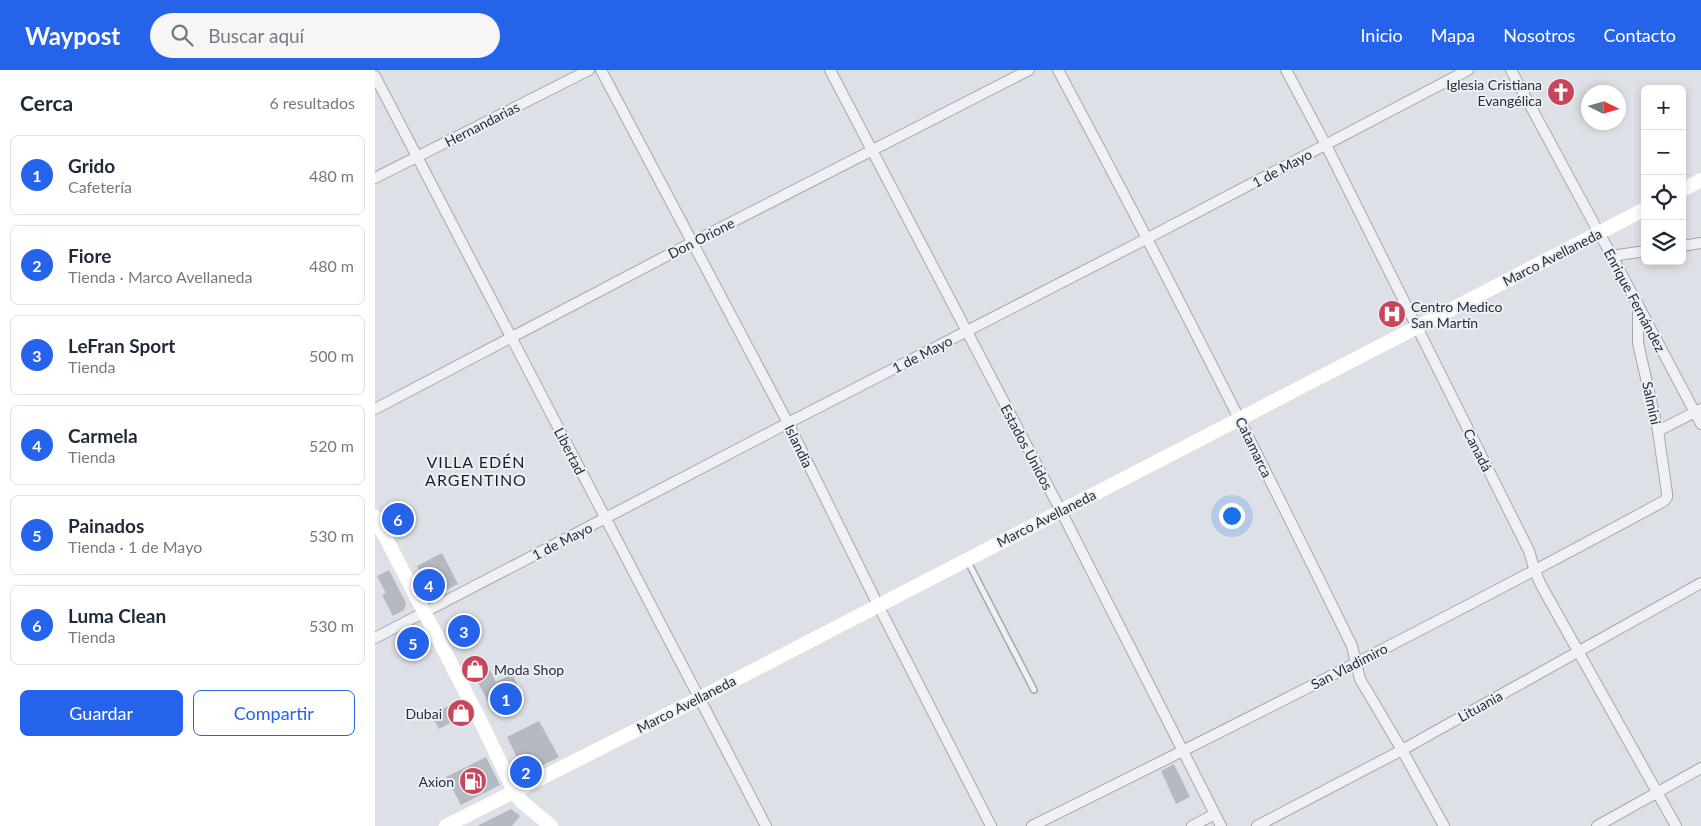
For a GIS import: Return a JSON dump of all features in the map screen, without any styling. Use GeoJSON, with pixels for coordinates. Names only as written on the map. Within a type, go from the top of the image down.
{"type":"FeatureCollection","features":[{"type":"Feature","properties":{"kind":"street","name":"Hernandarias"},"geometry":{"type":"LineString","coordinates":[[375,178],[589,70]]}},
{"type":"Feature","properties":{"kind":"street","name":"Islandia"},"geometry":{"type":"LineString","coordinates":[[601,70],[691,243],[788,422],[877,605],[991,826]]}},
{"type":"Feature","properties":{"kind":"street","name":"Estados Unidos"},"geometry":{"type":"LineString","coordinates":[[830,70],[1061,511],[1221,826]]}},
{"type":"Feature","properties":{"kind":"street","name":"Don Orione"},"geometry":{"type":"LineString","coordinates":[[375,409],[511,336],[1029,70]]}},
{"type":"Feature","properties":{"kind":"street","name":"Catamarca"},"geometry":{"type":"LineString","coordinates":[[1058,70],[1148,238],[1240,418],[1352,646],[1360,679],[1444,826]]}},
{"type":"Feature","properties":{"kind":"street","name":"Canadá"},"geometry":{"type":"LineString","coordinates":[[1286,70],[1326,145],[1529,550],[1535,571],[1676,826]]}},
{"type":"Feature","properties":{"kind":"street","name":"1 de Mayo"},"geometry":{"type":"LineString","coordinates":[[375,638],[788,422],[1148,238],[1468,70]]}},
{"type":"Feature","properties":{"kind":"street","name":"Enrique Fernández"},"geometry":{"type":"LineString","coordinates":[[1511,70],[1698,410],[1701,424]]}},
{"type":"Feature","properties":{"kind":"street","name":"Libertad"},"geometry":{"type":"LineString","coordinates":[[375,76],[766,826]]}},
{"type":"Feature","properties":{"kind":"street"},"geometry":{"type":"LineString","coordinates":[[1686,188],[1701,180]]}},
{"type":"Feature","properties":{"kind":"street","name":"Marco Avellaneda"},"geometry":{"type":"LineString","coordinates":[[446,826],[700,698],[1641,211]]}},
{"type":"Feature","properties":{"kind":"street"},"geometry":{"type":"LineString","coordinates":[[1686,245],[1701,243]]}},
{"type":"Feature","properties":{"kind":"street"},"geometry":{"type":"LineString","coordinates":[[1612,256],[1641,252]]}},
{"type":"Feature","properties":{"kind":"street","name":"Salmini"},"geometry":{"type":"LineString","coordinates":[[1638,304],[1639,343],[1658,431],[1667,493],[1664,501]]}},
{"type":"Feature","properties":{"kind":"street"},"geometry":{"type":"LineString","coordinates":[[1658,431],[1698,410]]}},
{"type":"Feature","properties":{"kind":"street","name":"San Vladimiro"},"geometry":{"type":"LineString","coordinates":[[1032,826],[1535,571],[1664,501]]}},
{"type":"Feature","properties":{"kind":"street"},"geometry":{"type":"LineString","coordinates":[[375,517],[425,612],[514,791],[521,801],[551,826]]}},
{"type":"Feature","properties":{"kind":"street","name":"Lituania"},"geometry":{"type":"LineString","coordinates":[[1257,826],[1402,750],[1701,583]]}},
{"type":"Feature","properties":{"kind":"street"},"geometry":{"type":"LineString","coordinates":[[1597,826],[1701,768]]}},
{"type":"Feature","properties":{"kind":"street"},"geometry":{"type":"LineString","coordinates":[[1192,826],[1215,814]]}},
{"type":"Feature","properties":{"kind":"lane"},"geometry":{"type":"LineString","coordinates":[[967,560],[1034,690]]}},
{"type":"Feature","properties":{"kind":"building","name":"Centro Medico San Martín"},"geometry":{"type":"Polygon","coordinates":[[[1396,303],[1403,317],[1388,324],[1381,311],[1396,303]]]}},
{"type":"Feature","properties":{"kind":"building"},"geometry":{"type":"Polygon","coordinates":[[[442,553],[458,584],[440,593],[429,590],[417,566],[442,553]]]}},
{"type":"Feature","properties":{"kind":"building"},"geometry":{"type":"Polygon","coordinates":[[[389,570],[406,603],[404,610],[393,616],[382,595],[386,593],[377,576],[389,570]]]}},
{"type":"Feature","properties":{"kind":"building"},"geometry":{"type":"Polygon","coordinates":[[[470,619],[477,633],[458,643],[451,629],[470,619]]]}},
{"type":"Feature","properties":{"kind":"building"},"geometry":{"type":"Polygon","coordinates":[[[416,632],[426,635],[428,638],[410,647],[406,637],[416,632]]]}},
{"type":"Feature","properties":{"kind":"building"},"geometry":{"type":"Polygon","coordinates":[[[485,661],[496,682],[512,674],[524,697],[494,713],[471,669],[485,661]]]}},
{"type":"Feature","properties":{"kind":"building"},"geometry":{"type":"Polygon","coordinates":[[[458,701],[465,715],[439,729],[431,715],[458,701]]]}},
{"type":"Feature","properties":{"kind":"building"},"geometry":{"type":"Polygon","coordinates":[[[539,721],[559,757],[525,774],[507,737],[539,721]]]}},
{"type":"Feature","properties":{"kind":"building","name":"Axion"},"geometry":{"type":"Polygon","coordinates":[[[486,757],[500,785],[461,805],[446,777],[486,757]]]}},
{"type":"Feature","properties":{"kind":"building"},"geometry":{"type":"Polygon","coordinates":[[[1174,764],[1190,797],[1176,804],[1161,771],[1174,764]]]}},
{"type":"Feature","properties":{"kind":"building"},"geometry":{"type":"Polygon","coordinates":[[[511,809],[520,816],[512,826],[477,826],[511,809]]]}},
{"type":"Feature","properties":{"kind":"place","name":"Iglesia Cristiana Evangélica"},"geometry":{"type":"Point","coordinates":[1561,92]}},
{"type":"Feature","properties":{"kind":"place","name":"Centro Medico San Martín"},"geometry":{"type":"Point","coordinates":[1392,314]}},
{"type":"Feature","properties":{"kind":"place","name":"Luma Clean"},"geometry":{"type":"Point","coordinates":[398,519]}},
{"type":"Feature","properties":{"kind":"place","name":"Carmela"},"geometry":{"type":"Point","coordinates":[429,585]}},
{"type":"Feature","properties":{"kind":"place","name":"LeFran Sport"},"geometry":{"type":"Point","coordinates":[464,631]}},
{"type":"Feature","properties":{"kind":"place","name":"Painados"},"geometry":{"type":"Point","coordinates":[413,643]}},
{"type":"Feature","properties":{"kind":"place","name":"Moda Shop"},"geometry":{"type":"Point","coordinates":[475,669]}},
{"type":"Feature","properties":{"kind":"place","name":"Grido"},"geometry":{"type":"Point","coordinates":[506,699]}},
{"type":"Feature","properties":{"kind":"place","name":"Dubai"},"geometry":{"type":"Point","coordinates":[461,713]}},
{"type":"Feature","properties":{"kind":"place","name":"Fiore"},"geometry":{"type":"Point","coordinates":[526,772]}},
{"type":"Feature","properties":{"kind":"place","name":"Axion"},"geometry":{"type":"Point","coordinates":[473,781]}},
{"type":"Feature","properties":{"kind":"district","name":"VILLA EDÉN ARGENTINO"},"geometry":{"type":"Point","coordinates":[476,470]}}]}
